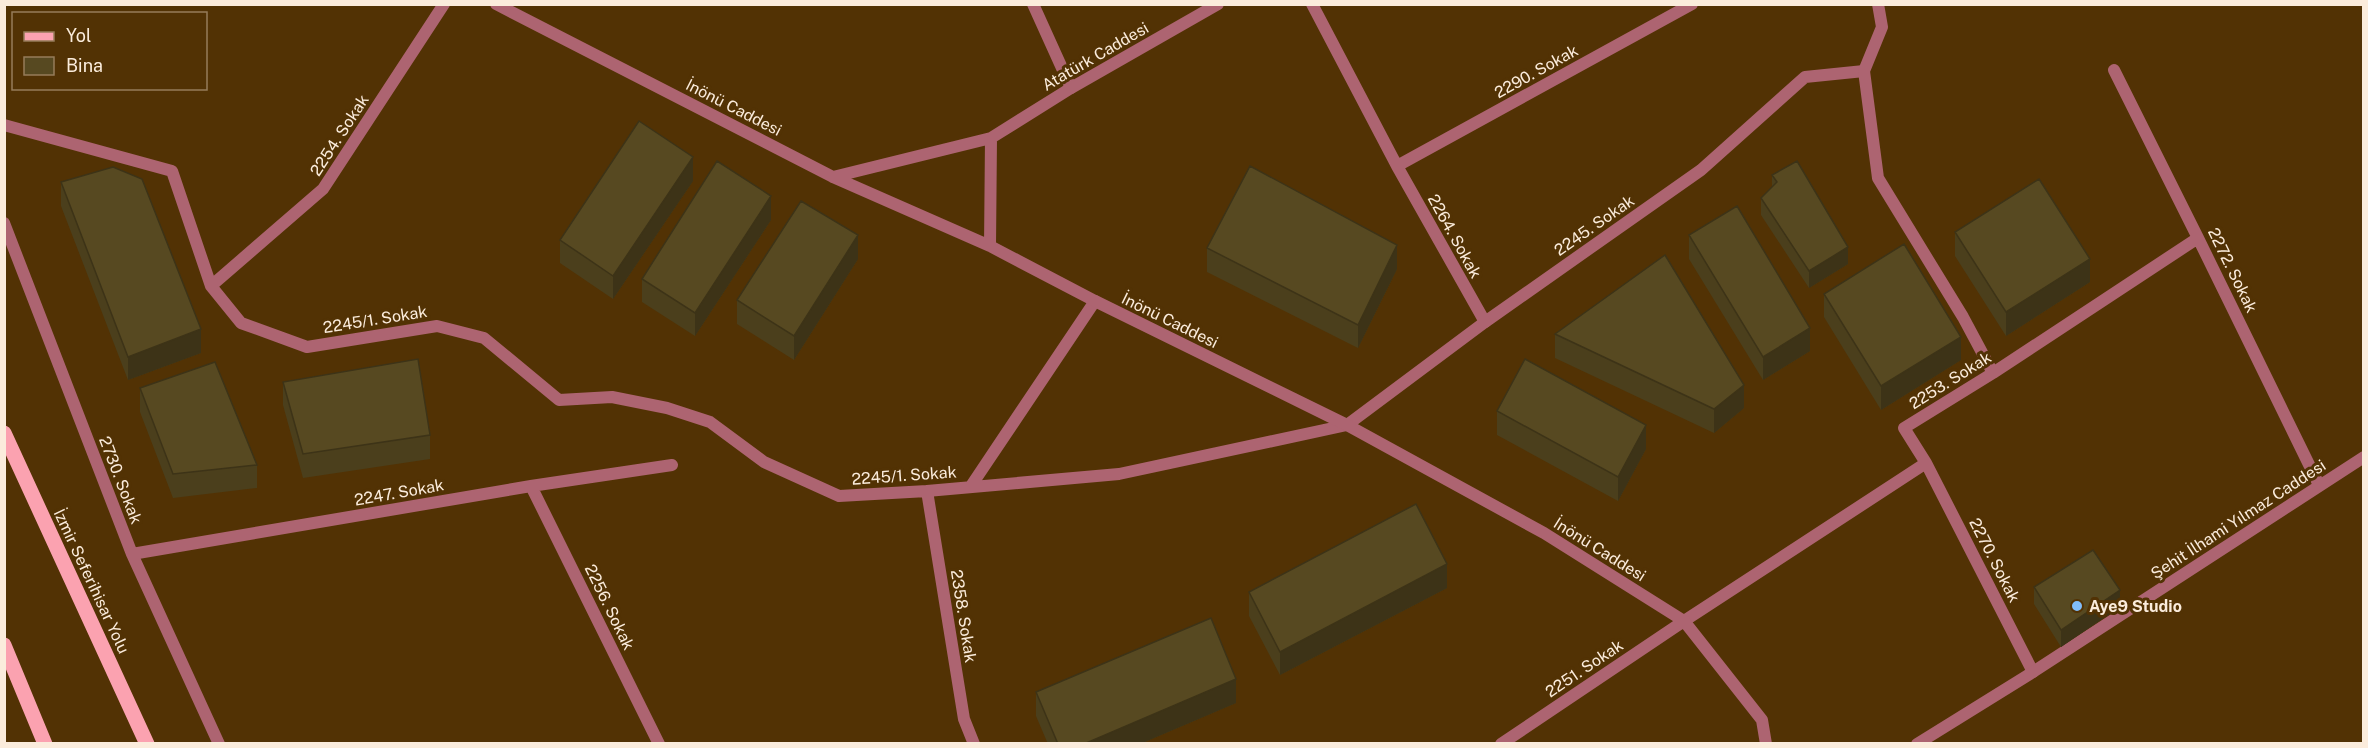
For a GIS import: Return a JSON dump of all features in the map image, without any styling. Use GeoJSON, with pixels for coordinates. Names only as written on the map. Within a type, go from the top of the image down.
{"type":"FeatureCollection","features":[{"type":"Feature","properties":{"kind":"main road","name":"İzmir Seferihisar Yolu"},"geometry":{"type":"LineString","coordinates":[[4,433],[147,744]]}},
{"type":"Feature","properties":{"kind":"main road"},"geometry":{"type":"LineString","coordinates":[[4,645],[45,744]]}},
{"type":"Feature","properties":{"kind":"street","name":"2254. Sokak"},"geometry":{"type":"LineString","coordinates":[[211,286],[323,189],[444,4]]}},
{"type":"Feature","properties":{"kind":"street","name":"İnönü Caddesi"},"geometry":{"type":"LineString","coordinates":[[496,4],[833,177],[990,246],[1095,302],[1347,425],[1544,533],[1684,621],[1762,720],[1766,744]]}},
{"type":"Feature","properties":{"kind":"street"},"geometry":{"type":"LineString","coordinates":[[1033,4],[1071,88]]}},
{"type":"Feature","properties":{"kind":"street","name":"Atatürk Caddesi"},"geometry":{"type":"LineString","coordinates":[[833,177],[991,138],[1071,88],[1218,4]]}},
{"type":"Feature","properties":{"kind":"street","name":"2264. Sokak"},"geometry":{"type":"LineString","coordinates":[[1312,4],[1397,166],[1485,322]]}},
{"type":"Feature","properties":{"kind":"street","name":"2290. Sokak"},"geometry":{"type":"LineString","coordinates":[[1397,166],[1692,4]]}},
{"type":"Feature","properties":{"kind":"street"},"geometry":{"type":"LineString","coordinates":[[1878,4],[1882,27],[1864,70],[1878,178],[1963,317],[1993,373]]}},
{"type":"Feature","properties":{"kind":"street","name":"2245. Sokak"},"geometry":{"type":"LineString","coordinates":[[1347,425],[1485,322],[1701,170],[1805,77],[1864,70]]}},
{"type":"Feature","properties":{"kind":"street","name":"2272. Sokak"},"geometry":{"type":"LineString","coordinates":[[2114,70],[2319,485]]}},
{"type":"Feature","properties":{"kind":"street","name":"2245/1. Sokak"},"geometry":{"type":"LineString","coordinates":[[4,125],[172,171],[211,286],[241,322],[307,347],[437,326],[484,338],[559,400],[612,397],[667,408],[710,422],[764,462],[839,496],[927,491],[1119,474],[1347,425]]}},
{"type":"Feature","properties":{"kind":"street"},"geometry":{"type":"LineString","coordinates":[[990,246],[991,138]]}},
{"type":"Feature","properties":{"kind":"street","name":"2730. Sokak"},"geometry":{"type":"LineString","coordinates":[[4,223],[132,554],[219,744]]}},
{"type":"Feature","properties":{"kind":"street","name":"2253. Sokak"},"geometry":{"type":"LineString","coordinates":[[1926,463],[1904,428],[1993,373],[2198,237]]}},
{"type":"Feature","properties":{"kind":"street"},"geometry":{"type":"LineString","coordinates":[[971,486],[1095,302]]}},
{"type":"Feature","properties":{"kind":"street","name":"Şehit İlhami Yılmaz Caddesi"},"geometry":{"type":"LineString","coordinates":[[1917,744],[2033,672],[2364,456]]}},
{"type":"Feature","properties":{"kind":"street"},"geometry":{"type":"LineString","coordinates":[[1684,621],[1926,463]]}},
{"type":"Feature","properties":{"kind":"street","name":"2270. Sokak"},"geometry":{"type":"LineString","coordinates":[[1926,463],[2033,672]]}},
{"type":"Feature","properties":{"kind":"street","name":"2247. Sokak"},"geometry":{"type":"LineString","coordinates":[[132,554],[531,486],[672,465]]}},
{"type":"Feature","properties":{"kind":"street","name":"2256. Sokak"},"geometry":{"type":"LineString","coordinates":[[531,486],[659,744]]}},
{"type":"Feature","properties":{"kind":"street","name":"2358. Sokak"},"geometry":{"type":"LineString","coordinates":[[927,491],[964,719],[974,744]]}},
{"type":"Feature","properties":{"kind":"street","name":"2251. Sokak"},"geometry":{"type":"LineString","coordinates":[[1502,744],[1684,621]]}},
{"type":"Feature","properties":{"kind":"building"},"geometry":{"type":"Polygon","coordinates":[[[639,121],[693,157],[613,276],[560,240],[639,121]]]}},
{"type":"Feature","properties":{"kind":"building"},"geometry":{"type":"Polygon","coordinates":[[[717,161],[771,196],[695,313],[642,279],[717,161]]]}},
{"type":"Feature","properties":{"kind":"building"},"geometry":{"type":"Polygon","coordinates":[[[1797,161],[1848,247],[1809,271],[1761,198],[1777,182],[1772,175],[1797,161]]]}},
{"type":"Feature","properties":{"kind":"building"},"geometry":{"type":"Polygon","coordinates":[[[1250,166],[1397,245],[1358,325],[1207,248],[1250,166]]]}},
{"type":"Feature","properties":{"kind":"building"},"geometry":{"type":"Polygon","coordinates":[[[113,167],[142,179],[201,329],[128,357],[61,182],[113,167]]]}},
{"type":"Feature","properties":{"kind":"building"},"geometry":{"type":"Polygon","coordinates":[[[2039,179],[2090,259],[2006,312],[1955,232],[2039,179]]]}},
{"type":"Feature","properties":{"kind":"building"},"geometry":{"type":"Polygon","coordinates":[[[801,201],[858,235],[794,336],[737,300],[801,201]]]}},
{"type":"Feature","properties":{"kind":"building"},"geometry":{"type":"Polygon","coordinates":[[[1737,206],[1810,328],[1763,357],[1689,235],[1737,206]]]}},
{"type":"Feature","properties":{"kind":"building"},"geometry":{"type":"Polygon","coordinates":[[[1904,244],[1961,337],[1881,386],[1824,294],[1904,244]]]}},
{"type":"Feature","properties":{"kind":"building"},"geometry":{"type":"Polygon","coordinates":[[[1665,255],[1744,385],[1714,409],[1555,334],[1665,255]]]}},
{"type":"Feature","properties":{"kind":"building"},"geometry":{"type":"Polygon","coordinates":[[[418,359],[430,435],[303,454],[283,382],[418,359]]]}},
{"type":"Feature","properties":{"kind":"building"},"geometry":{"type":"Polygon","coordinates":[[[1525,359],[1646,425],[1618,477],[1497,411],[1525,359]]]}},
{"type":"Feature","properties":{"kind":"building"},"geometry":{"type":"Polygon","coordinates":[[[215,362],[257,465],[173,474],[140,388],[215,362]]]}},
{"type":"Feature","properties":{"kind":"building"},"geometry":{"type":"Polygon","coordinates":[[[1416,504],[1447,564],[1280,652],[1249,592],[1416,504]]]}},
{"type":"Feature","properties":{"kind":"building","name":"Aye9 Studio"},"geometry":{"type":"Polygon","coordinates":[[[2093,550],[2120,590],[2061,630],[2034,587],[2093,550]]]}},
{"type":"Feature","properties":{"kind":"building"},"geometry":{"type":"Polygon","coordinates":[[[1211,618],[1236,679],[1084,744],[1058,744],[1036,692],[1211,618]]]}},
{"type":"Feature","properties":{"kind":"place","name":"Aye9 Studio"},"geometry":{"type":"Point","coordinates":[2077,606]}}]}
